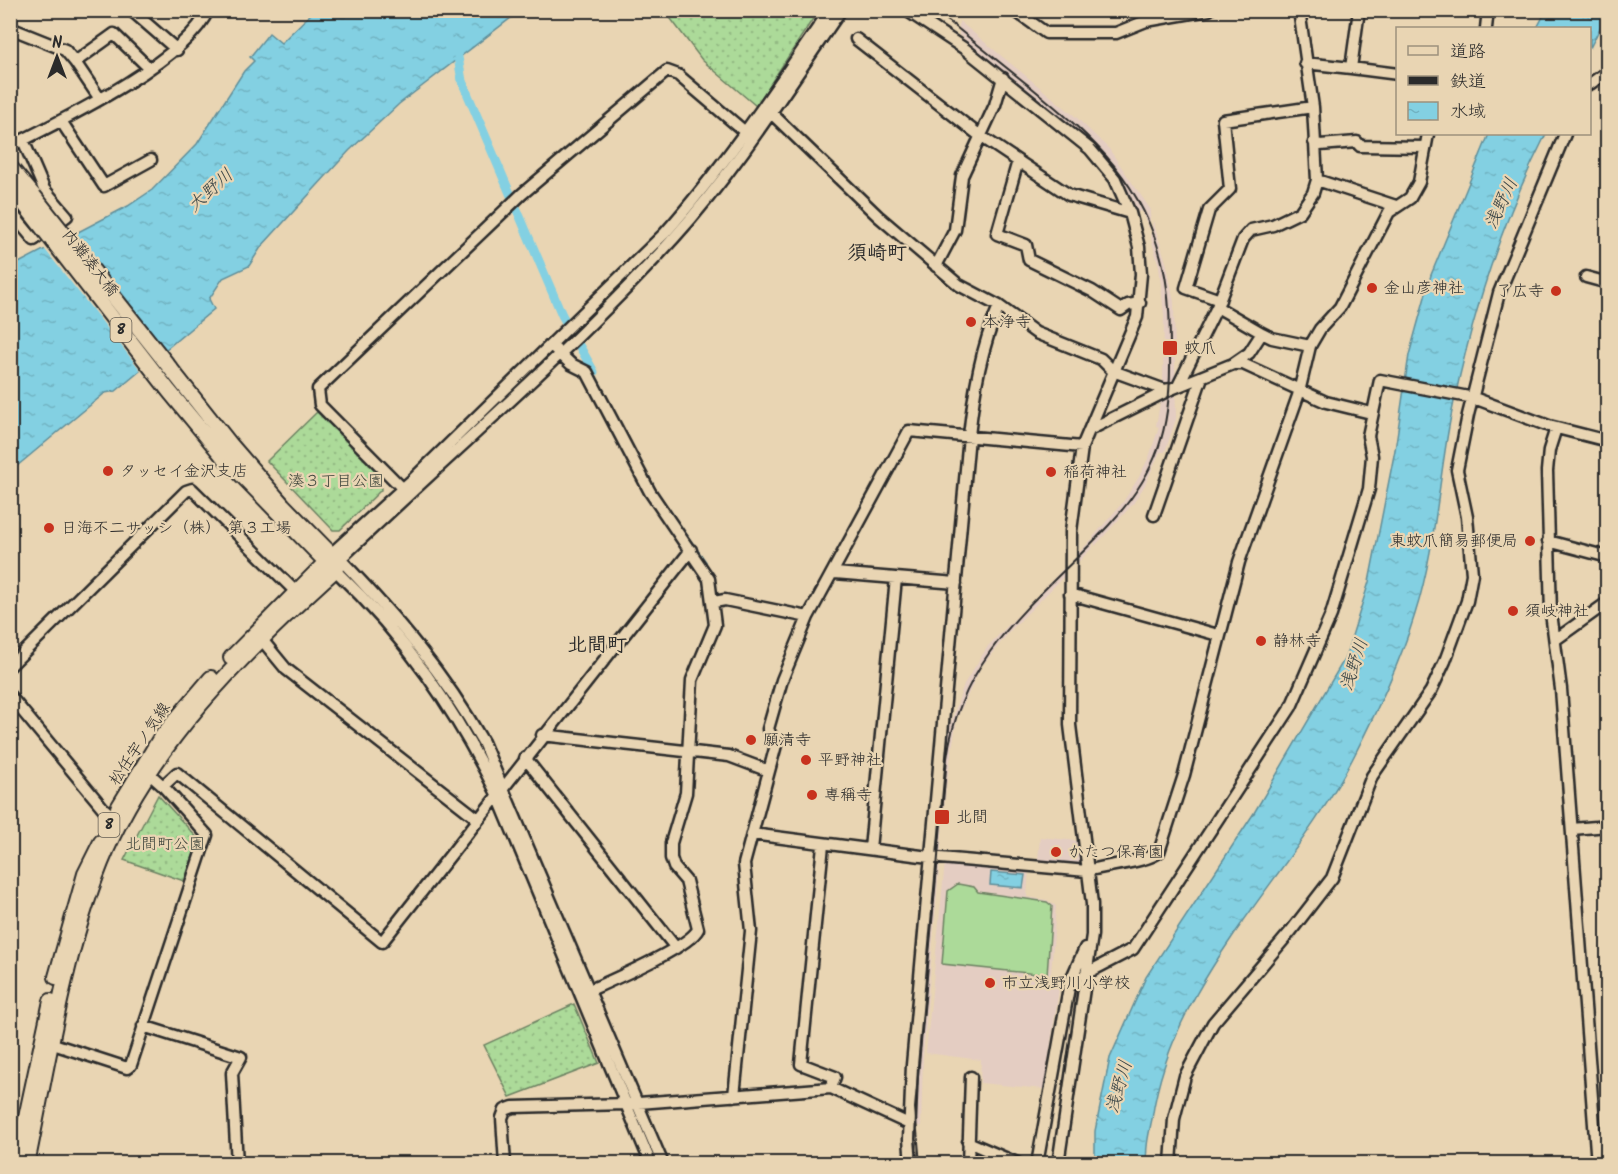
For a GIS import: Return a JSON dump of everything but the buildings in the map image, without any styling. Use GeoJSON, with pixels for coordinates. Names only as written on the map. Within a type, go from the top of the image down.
{"type":"FeatureCollection","features":[{"type":"Feature","properties":{"kind":"main road","name":"8"},"geometry":{"type":"LineString","coordinates":[[10,167],[29,200]]}},
{"type":"Feature","properties":{"kind":"main road","name":"8"},"geometry":{"type":"LineString","coordinates":[[10,187],[29,200]]}},
{"type":"Feature","properties":{"kind":"main road","name":"内灘湊大橋"},"geometry":{"type":"LineString","coordinates":[[29,200],[169,391],[333,561]]}},
{"type":"Feature","properties":{"kind":"main road","name":"松任宇ノ気線"},"geometry":{"type":"LineString","coordinates":[[27,1164],[63,946],[85,874],[187,704],[260,637],[333,561]]}},
{"type":"Feature","properties":{"kind":"main road","name":"松任宇ノ気線"},"geometry":{"type":"LineString","coordinates":[[17,1163],[47,1041]]}},
{"type":"Feature","properties":{"kind":"street"},"geometry":{"type":"LineString","coordinates":[[131,10],[177,50]]}},
{"type":"Feature","properties":{"kind":"street"},"geometry":{"type":"LineString","coordinates":[[10,146],[100,99],[177,50],[196,33],[208,10]]}},
{"type":"Feature","properties":{"kind":"street"},"geometry":{"type":"LineString","coordinates":[[333,561],[559,348],[581,332],[675,237],[725,176],[830,10]]}},
{"type":"Feature","properties":{"kind":"street"},"geometry":{"type":"LineString","coordinates":[[559,348],[563,334],[665,233],[696,198],[746,132],[767,109],[841,10]]}},
{"type":"Feature","properties":{"kind":"street"},"geometry":{"type":"LineString","coordinates":[[906,10],[965,49],[1090,149],[1115,179],[1130,213],[1139,247],[1140,303],[1137,317],[1082,447],[1071,531],[1070,724],[1092,904],[1092,935],[1058,1164]]}},
{"type":"Feature","properties":{"kind":"street"},"geometry":{"type":"LineString","coordinates":[[1014,10],[1046,33],[1116,33],[1146,21],[1209,10]]}},
{"type":"Feature","properties":{"kind":"street"},"geometry":{"type":"LineString","coordinates":[[1174,388],[1218,303],[1243,239],[1251,230],[1273,225],[1300,212],[1313,193],[1317,180],[1313,108],[1299,10]]}},
{"type":"Feature","properties":{"kind":"street"},"geometry":{"type":"LineString","coordinates":[[1351,68],[1359,10]]}},
{"type":"Feature","properties":{"kind":"street"},"geometry":{"type":"LineString","coordinates":[[1486,27],[1488,10]]}},
{"type":"Feature","properties":{"kind":"street"},"geometry":{"type":"LineString","coordinates":[[10,28],[66,50],[100,99]]}},
{"type":"Feature","properties":{"kind":"street"},"geometry":{"type":"LineString","coordinates":[[75,62],[114,34],[149,68]]}},
{"type":"Feature","properties":{"kind":"street"},"geometry":{"type":"LineString","coordinates":[[856,39],[981,137],[1069,195],[1130,213]]}},
{"type":"Feature","properties":{"kind":"street"},"geometry":{"type":"LineString","coordinates":[[1305,63],[1396,74]]}},
{"type":"Feature","properties":{"kind":"street"},"geometry":{"type":"LineString","coordinates":[[406,492],[320,405],[318,389],[506,208],[668,71],[678,75],[746,132]]}},
{"type":"Feature","properties":{"kind":"street"},"geometry":{"type":"LineString","coordinates":[[1591,83],[1608,71]]}},
{"type":"Feature","properties":{"kind":"street"},"geometry":{"type":"LineString","coordinates":[[936,266],[955,230],[962,176],[981,137],[1003,78]]}},
{"type":"Feature","properties":{"kind":"street"},"geometry":{"type":"LineString","coordinates":[[1310,346],[1272,338],[1218,303],[1186,288],[1209,210],[1230,189],[1223,120],[1313,108]]}},
{"type":"Feature","properties":{"kind":"street"},"geometry":{"type":"LineString","coordinates":[[767,109],[878,216],[959,285],[999,306],[1036,333],[1101,359],[1113,371],[1165,390],[1174,388]]}},
{"type":"Feature","properties":{"kind":"street"},"geometry":{"type":"LineString","coordinates":[[61,121],[105,186],[151,160]]}},
{"type":"Feature","properties":{"kind":"street"},"geometry":{"type":"LineString","coordinates":[[752,834],[929,857],[1087,871],[1107,864],[1154,857],[1159,852],[1184,775],[1218,635],[1239,562],[1298,391],[1310,346],[1340,307],[1389,212],[1410,198],[1419,182],[1428,135]]}},
{"type":"Feature","properties":{"kind":"street"},"geometry":{"type":"LineString","coordinates":[[1171,1164],[1174,1119],[1185,1076],[1213,1023],[1292,931],[1332,878],[1372,776],[1431,691],[1445,661],[1467,601],[1472,574],[1467,517],[1457,470],[1471,398],[1502,284],[1565,135]]}},
{"type":"Feature","properties":{"kind":"street"},"geometry":{"type":"LineString","coordinates":[[10,211],[33,240],[67,216],[44,189],[23,140]]}},
{"type":"Feature","properties":{"kind":"street"},"geometry":{"type":"LineString","coordinates":[[1314,142],[1320,145],[1358,142],[1360,146],[1425,147]]}},
{"type":"Feature","properties":{"kind":"street"},"geometry":{"type":"LineString","coordinates":[[1018,161],[997,234],[1026,245],[1029,260],[1092,291],[1121,310],[1128,305],[1140,303]]}},
{"type":"Feature","properties":{"kind":"street"},"geometry":{"type":"LineString","coordinates":[[1317,180],[1396,206]]}},
{"type":"Feature","properties":{"kind":"street"},"geometry":{"type":"LineString","coordinates":[[1586,277],[1608,283]]}},
{"type":"Feature","properties":{"kind":"street"},"geometry":{"type":"LineString","coordinates":[[911,1164],[909,1125],[929,857],[969,436],[975,380],[985,341],[999,306]]}},
{"type":"Feature","properties":{"kind":"street"},"geometry":{"type":"LineString","coordinates":[[1089,430],[1174,388],[1233,364],[1249,353],[1262,333]]}},
{"type":"Feature","properties":{"kind":"street"},"geometry":{"type":"LineString","coordinates":[[559,348],[571,364],[587,372],[650,492],[709,579],[714,602],[715,625],[692,680],[686,793],[671,843],[671,858],[674,867],[686,881],[698,928],[695,935],[676,948],[590,990]]}},
{"type":"Feature","properties":{"kind":"street"},"geometry":{"type":"LineString","coordinates":[[1233,364],[1243,364],[1326,402],[1371,413]]}},
{"type":"Feature","properties":{"kind":"street"},"geometry":{"type":"LineString","coordinates":[[1154,515],[1202,377]]}},
{"type":"Feature","properties":{"kind":"street"},"geometry":{"type":"LineString","coordinates":[[1085,974],[1133,948],[1292,707],[1330,615],[1369,489],[1372,456],[1368,436],[1371,413],[1380,380],[1471,398],[1556,428],[1608,441]]}},
{"type":"Feature","properties":{"kind":"street"},"geometry":{"type":"LineString","coordinates":[[1556,428],[1549,450],[1547,471],[1551,613],[1572,829],[1597,1164]]}},
{"type":"Feature","properties":{"kind":"street"},"geometry":{"type":"LineString","coordinates":[[734,1096],[751,931],[744,873],[776,745],[768,729],[782,680],[808,617],[835,573],[909,431],[1082,447]]}},
{"type":"Feature","properties":{"kind":"street"},"geometry":{"type":"LineString","coordinates":[[10,666],[186,491],[192,489],[299,595]]}},
{"type":"Feature","properties":{"kind":"street"},"geometry":{"type":"LineString","coordinates":[[1548,541],[1608,558]]}},
{"type":"Feature","properties":{"kind":"street"},"geometry":{"type":"LineString","coordinates":[[163,786],[177,773],[382,942],[542,735],[691,550]]}},
{"type":"Feature","properties":{"kind":"street"},"geometry":{"type":"LineString","coordinates":[[333,561],[408,632],[448,685],[483,741],[504,785],[663,1164]]}},
{"type":"Feature","properties":{"kind":"street"},"geometry":{"type":"LineString","coordinates":[[333,561],[425,671],[473,745],[497,794],[651,1164]]}},
{"type":"Feature","properties":{"kind":"street"},"geometry":{"type":"LineString","coordinates":[[835,573],[956,584]]}},
{"type":"Feature","properties":{"kind":"street"},"geometry":{"type":"LineString","coordinates":[[870,849],[896,578]]}},
{"type":"Feature","properties":{"kind":"street"},"geometry":{"type":"LineString","coordinates":[[1070,594],[1218,635]]}},
{"type":"Feature","properties":{"kind":"street"},"geometry":{"type":"LineString","coordinates":[[714,602],[725,600],[808,617]]}},
{"type":"Feature","properties":{"kind":"street"},"geometry":{"type":"LineString","coordinates":[[1555,640],[1608,602]]}},
{"type":"Feature","properties":{"kind":"street"},"geometry":{"type":"LineString","coordinates":[[260,637],[286,669],[478,819]]}},
{"type":"Feature","properties":{"kind":"street"},"geometry":{"type":"LineString","coordinates":[[10,696],[116,820]]}},
{"type":"Feature","properties":{"kind":"street"},"geometry":{"type":"LineString","coordinates":[[542,735],[729,756],[770,771]]}},
{"type":"Feature","properties":{"kind":"street"},"geometry":{"type":"LineString","coordinates":[[525,758],[676,948]]}},
{"type":"Feature","properties":{"kind":"street"},"geometry":{"type":"LineString","coordinates":[[47,1041],[127,1068],[131,1065],[207,835],[146,770]]}},
{"type":"Feature","properties":{"kind":"street"},"geometry":{"type":"LineString","coordinates":[[1572,829],[1608,826]]}},
{"type":"Feature","properties":{"kind":"street"},"geometry":{"type":"LineString","coordinates":[[823,845],[801,1064],[835,1077],[831,1088]]}},
{"type":"Feature","properties":{"kind":"street"},"geometry":{"type":"LineString","coordinates":[[1037,1164],[1070,982],[1092,935]]}},
{"type":"Feature","properties":{"kind":"street"},"geometry":{"type":"LineString","coordinates":[[143,1026],[241,1057],[232,1073],[237,1164]]}},
{"type":"Feature","properties":{"kind":"street"},"geometry":{"type":"LineString","coordinates":[[968,1164],[971,1077]]}},
{"type":"Feature","properties":{"kind":"street"},"geometry":{"type":"LineString","coordinates":[[505,1164],[502,1118],[506,1110],[513,1107],[626,1104],[831,1088],[909,1125]]}},
{"type":"Feature","properties":{"kind":"street"},"geometry":{"type":"LineString","coordinates":[[1595,1136],[1608,1135]]}},
{"type":"Feature","properties":{"kind":"street"},"geometry":{"type":"LineString","coordinates":[[968,1142],[1019,1164]]}},
{"type":"Feature","properties":{"kind":"street"},"geometry":{"type":"LineString","coordinates":[[10,1159],[17,1163]]}},
{"type":"Feature","properties":{"kind":"shaded area"},"geometry":{"type":"Polygon","coordinates":[[[959,21],[1076,117],[1109,149],[1151,210],[1149,228],[1141,211],[1138,212],[1122,179],[1092,142],[959,35],[959,21]]]}},
{"type":"Feature","properties":{"kind":"shaded area"},"geometry":{"type":"Polygon","coordinates":[[[1153,221],[1167,265],[1174,302],[1176,419],[1165,452],[1160,452],[1145,485],[1133,504],[1095,546],[1093,537],[1123,502],[1139,477],[1149,457],[1159,427],[1156,426],[1163,386],[1164,315],[1159,266],[1151,239],[1153,221]]]}},
{"type":"Feature","properties":{"kind":"shaded area"},"geometry":{"type":"Polygon","coordinates":[[[1092,539],[1093,547],[1011,630],[981,667],[957,718],[946,787],[923,1058],[921,1127],[912,1123],[946,728],[949,728],[964,684],[988,646],[1092,539]]]}},
{"type":"Feature","properties":{"kind":"shaded area"},"geometry":{"type":"Polygon","coordinates":[[[1040,837],[1078,841],[1082,865],[1038,860],[1040,837]]]}},
{"type":"Feature","properties":{"kind":"shaded area"},"geometry":{"type":"Polygon","coordinates":[[[945,862],[1029,870],[1027,897],[1047,900],[1056,906],[1051,974],[1061,976],[1044,1089],[980,1083],[981,1060],[926,1053],[945,862]]]}},
{"type":"Feature","properties":{"kind":"green space"},"geometry":{"type":"Polygon","coordinates":[[[665,11],[818,11],[756,106],[702,60],[665,11]]]}},
{"type":"Feature","properties":{"kind":"green space","name":"湊３丁目公園"},"geometry":{"type":"Polygon","coordinates":[[[317,412],[380,475],[381,490],[340,530],[333,530],[267,461],[317,412]]]}},
{"type":"Feature","properties":{"kind":"green space","name":"北間町公園"},"geometry":{"type":"Polygon","coordinates":[[[158,795],[199,840],[184,881],[124,860],[158,795]]]}},
{"type":"Feature","properties":{"kind":"green space"},"geometry":{"type":"Polygon","coordinates":[[[958,884],[974,887],[978,892],[1047,902],[1052,906],[1047,975],[942,964],[948,891],[958,884]]]}},
{"type":"Feature","properties":{"kind":"green space"},"geometry":{"type":"Polygon","coordinates":[[[574,1004],[599,1063],[510,1097],[484,1045],[574,1004]]]}},
{"type":"Feature","properties":{"kind":"water"},"geometry":{"type":"Polygon","coordinates":[[[1607,10],[1608,12],[1591,46],[1591,27],[1538,27],[1546,11],[1607,10]]]}},
{"type":"Feature","properties":{"kind":"water","name":"大野川"},"geometry":{"type":"Polygon","coordinates":[[[314,11],[520,11],[399,104],[349,151],[261,247],[249,266],[223,278],[209,299],[214,309],[116,391],[105,393],[11,471],[11,267],[128,206],[152,190],[197,144],[244,71],[254,61],[250,57],[269,33],[281,43],[314,11]]]}},
{"type":"Feature","properties":{"kind":"water","name":"浅野川"},"geometry":{"type":"Polygon","coordinates":[[[1489,135],[1546,135],[1514,203],[1477,310],[1450,421],[1432,542],[1422,590],[1403,650],[1388,685],[1364,737],[1329,799],[1238,929],[1209,973],[1183,1019],[1164,1067],[1149,1135],[1147,1163],[1095,1164],[1095,1131],[1110,1058],[1146,977],[1254,813],[1345,658],[1369,582],[1395,450],[1409,355],[1431,275],[1489,135]]]}},
{"type":"Feature","properties":{"kind":"water"},"geometry":{"type":"Polygon","coordinates":[[[991,872],[1025,875],[1023,888],[990,885],[991,872]]]}},
{"type":"Feature","properties":{"kind":"pier"},"geometry":{"type":"Polygon","coordinates":[[[73,232],[167,352],[142,372],[43,247],[73,232]]]}},
{"type":"Feature","properties":{"kind":"waterway"},"geometry":{"type":"LineString","coordinates":[[458,57],[462,81],[562,315],[594,372]]}},
{"type":"Feature","properties":{"kind":"waterway"},"geometry":{"type":"LineString","coordinates":[[594,372],[636,454]]}},
{"type":"Feature","properties":{"kind":"waterway"},"geometry":{"type":"LineString","coordinates":[[657,493],[664,502]]}},
{"type":"Feature","properties":{"kind":"waterway"},"geometry":{"type":"LineString","coordinates":[[671,513],[706,562]]}},
{"type":"Feature","properties":{"kind":"railway"},"geometry":{"type":"LineString","coordinates":[[920,1164],[915,1108],[947,758],[955,721],[969,687],[986,657],[1007,630],[1109,525],[1139,487],[1150,468],[1164,428],[1170,383],[1170,323],[1163,266],[1143,210],[1130,187],[1114,165],[1076,126],[935,10]]}},
{"type":"Feature","properties":{"kind":"place","name":"金山彦神社"},"geometry":{"type":"Point","coordinates":[1372,288]}},
{"type":"Feature","properties":{"kind":"place","name":"了広寺"},"geometry":{"type":"Point","coordinates":[1556,291]}},
{"type":"Feature","properties":{"kind":"place","name":"本浄寺"},"geometry":{"type":"Point","coordinates":[971,322]}},
{"type":"Feature","properties":{"kind":"place","name":"蚊爪"},"geometry":{"type":"Point","coordinates":[1170,348]}},
{"type":"Feature","properties":{"kind":"place","name":"タッセイ金沢支店"},"geometry":{"type":"Point","coordinates":[108,471]}},
{"type":"Feature","properties":{"kind":"place","name":"稲荷神社"},"geometry":{"type":"Point","coordinates":[1051,472]}},
{"type":"Feature","properties":{"kind":"place","name":"日海不二サッシ（株） 第３工場"},"geometry":{"type":"Point","coordinates":[49,528]}},
{"type":"Feature","properties":{"kind":"place","name":"東蚊爪簡易郵便局"},"geometry":{"type":"Point","coordinates":[1530,541]}},
{"type":"Feature","properties":{"kind":"place","name":"須岐神社"},"geometry":{"type":"Point","coordinates":[1513,611]}},
{"type":"Feature","properties":{"kind":"place","name":"静林寺"},"geometry":{"type":"Point","coordinates":[1261,641]}},
{"type":"Feature","properties":{"kind":"place","name":"願清寺"},"geometry":{"type":"Point","coordinates":[751,740]}},
{"type":"Feature","properties":{"kind":"place","name":"平野神社"},"geometry":{"type":"Point","coordinates":[806,760]}},
{"type":"Feature","properties":{"kind":"place","name":"専稱寺"},"geometry":{"type":"Point","coordinates":[812,795]}},
{"type":"Feature","properties":{"kind":"place","name":"北間"},"geometry":{"type":"Point","coordinates":[942,817]}},
{"type":"Feature","properties":{"kind":"place","name":"かたつ保育園"},"geometry":{"type":"Point","coordinates":[1056,852]}},
{"type":"Feature","properties":{"kind":"place","name":"市立浅野川小学校"},"geometry":{"type":"Point","coordinates":[990,983]}},
{"type":"Feature","properties":{"kind":"district","name":"須崎町"},"geometry":{"type":"Point","coordinates":[877,254]}},
{"type":"Feature","properties":{"kind":"district","name":"北間町"},"geometry":{"type":"Point","coordinates":[597,646]}}]}
